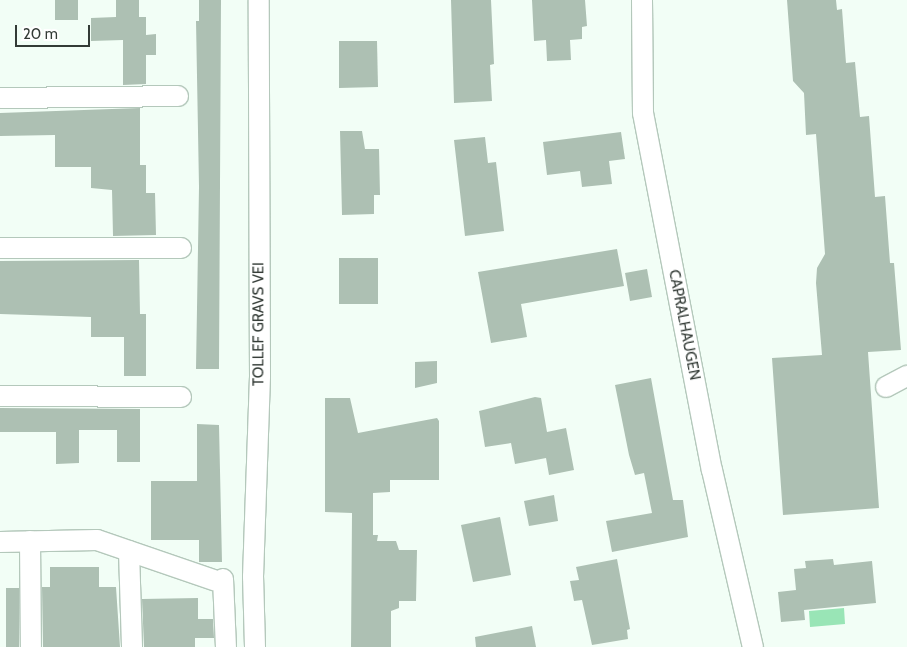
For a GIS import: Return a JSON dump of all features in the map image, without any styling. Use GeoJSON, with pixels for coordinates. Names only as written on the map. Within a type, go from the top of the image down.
{"type":"FeatureCollection","features":[{"type":"Feature","properties":{"kind":"street","name":"TOLLEF GRAVS VEI"},"geometry":{"type":"LineString","coordinates":[[255,647],[253,577],[260,376],[259,0]]}},
{"type":"Feature","properties":{"kind":"street","name":"CAPRALHAUGEN"},"geometry":{"type":"LineString","coordinates":[[642,0],[643,113],[712,470],[753,647]]}},
{"type":"Feature","properties":{"kind":"street"},"geometry":{"type":"LineString","coordinates":[[0,98],[178,96]]}},
{"type":"Feature","properties":{"kind":"street"},"geometry":{"type":"LineString","coordinates":[[0,248],[181,248]]}},
{"type":"Feature","properties":{"kind":"street"},"geometry":{"type":"LineString","coordinates":[[886,387],[907,376]]}},
{"type":"Feature","properties":{"kind":"street"},"geometry":{"type":"LineString","coordinates":[[0,396],[181,397]]}},
{"type":"Feature","properties":{"kind":"street"},"geometry":{"type":"LineString","coordinates":[[0,542],[97,540],[218,580],[226,647]]}},
{"type":"Feature","properties":{"kind":"street"},"geometry":{"type":"LineString","coordinates":[[30,541],[31,647]]}},
{"type":"Feature","properties":{"kind":"street"},"geometry":{"type":"LineString","coordinates":[[129,550],[132,647]]}},
{"type":"Feature","properties":{"kind":"shaded area"},"geometry":{"type":"Polygon","coordinates":[[[844,608],[845,624],[810,627],[809,611],[844,608]]]}},
{"type":"Feature","properties":{"kind":"building"},"geometry":{"type":"Polygon","coordinates":[[[55,0],[78,0],[78,20],[55,20],[55,0]]]}},
{"type":"Feature","properties":{"kind":"building"},"geometry":{"type":"Polygon","coordinates":[[[116,0],[139,0],[139,17],[146,17],[146,35],[156,34],[156,55],[146,55],[146,84],[123,85],[123,40],[91,41],[91,18],[116,17],[116,0]]]}},
{"type":"Feature","properties":{"kind":"building"},"geometry":{"type":"Polygon","coordinates":[[[199,0],[221,0],[219,369],[196,369],[199,187],[196,21],[199,21],[199,0]]]}},
{"type":"Feature","properties":{"kind":"building"},"geometry":{"type":"Polygon","coordinates":[[[451,0],[491,0],[494,64],[490,65],[492,101],[454,103],[451,0]]]}},
{"type":"Feature","properties":{"kind":"building"},"geometry":{"type":"Polygon","coordinates":[[[532,0],[585,0],[587,26],[582,27],[582,39],[570,40],[571,60],[547,61],[546,40],[534,41],[532,0]]]}},
{"type":"Feature","properties":{"kind":"building"},"geometry":{"type":"Polygon","coordinates":[[[787,0],[836,0],[837,10],[842,9],[846,63],[855,62],[860,117],[869,116],[875,197],[885,196],[890,263],[894,263],[901,350],[868,352],[879,508],[783,515],[772,358],[822,355],[816,283],[817,268],[825,254],[816,134],[806,135],[804,93],[793,81],[787,0]]]}},
{"type":"Feature","properties":{"kind":"building"},"geometry":{"type":"Polygon","coordinates":[[[339,41],[377,41],[378,87],[339,88],[339,41]]]}},
{"type":"Feature","properties":{"kind":"building"},"geometry":{"type":"Polygon","coordinates":[[[140,108],[140,165],[146,165],[146,193],[155,193],[156,235],[113,236],[112,190],[91,188],[91,167],[55,167],[55,135],[0,136],[0,113],[140,108]]]}},
{"type":"Feature","properties":{"kind":"building"},"geometry":{"type":"Polygon","coordinates":[[[340,131],[362,131],[365,149],[379,149],[380,195],[374,195],[374,214],[342,215],[340,131]]]}},
{"type":"Feature","properties":{"kind":"building"},"geometry":{"type":"Polygon","coordinates":[[[621,132],[625,159],[609,161],[612,184],[582,187],[580,171],[547,175],[543,142],[621,132]]]}},
{"type":"Feature","properties":{"kind":"building"},"geometry":{"type":"Polygon","coordinates":[[[485,137],[488,163],[496,162],[504,231],[465,236],[454,140],[485,137]]]}},
{"type":"Feature","properties":{"kind":"building"},"geometry":{"type":"Polygon","coordinates":[[[617,249],[624,286],[521,304],[527,337],[491,343],[478,272],[617,249]]]}},
{"type":"Feature","properties":{"kind":"building"},"geometry":{"type":"Polygon","coordinates":[[[339,258],[378,258],[378,304],[339,304],[339,258]]]}},
{"type":"Feature","properties":{"kind":"building"},"geometry":{"type":"Polygon","coordinates":[[[139,260],[140,314],[146,314],[146,376],[124,376],[124,337],[91,337],[91,317],[0,314],[0,261],[139,260]]]}},
{"type":"Feature","properties":{"kind":"building"},"geometry":{"type":"Polygon","coordinates":[[[647,269],[652,297],[630,301],[625,273],[647,269]]]}},
{"type":"Feature","properties":{"kind":"building"},"geometry":{"type":"Polygon","coordinates":[[[437,361],[437,383],[415,388],[415,362],[437,361]]]}},
{"type":"Feature","properties":{"kind":"building"},"geometry":{"type":"Polygon","coordinates":[[[651,378],[673,500],[683,500],[688,537],[612,552],[606,521],[652,513],[644,473],[635,475],[629,455],[615,385],[651,378]]]}},
{"type":"Feature","properties":{"kind":"building"},"geometry":{"type":"Polygon","coordinates":[[[535,397],[541,398],[547,432],[566,428],[574,470],[549,475],[546,458],[515,464],[511,443],[485,447],[479,411],[535,397]]]}},
{"type":"Feature","properties":{"kind":"building"},"geometry":{"type":"Polygon","coordinates":[[[325,398],[350,398],[358,433],[437,418],[439,421],[439,480],[390,480],[390,492],[373,493],[373,535],[378,535],[377,541],[396,541],[399,550],[417,550],[416,601],[399,601],[399,608],[391,611],[391,647],[351,647],[352,513],[325,512],[325,398]]]}},
{"type":"Feature","properties":{"kind":"building"},"geometry":{"type":"Polygon","coordinates":[[[0,408],[140,409],[140,462],[117,462],[117,430],[79,430],[79,463],[56,464],[56,432],[0,432],[0,408]]]}},
{"type":"Feature","properties":{"kind":"building"},"geometry":{"type":"Polygon","coordinates":[[[197,424],[219,425],[222,562],[199,562],[199,540],[151,540],[151,481],[197,481],[197,424]]]}},
{"type":"Feature","properties":{"kind":"building"},"geometry":{"type":"Polygon","coordinates":[[[554,495],[558,521],[529,526],[524,501],[554,495]]]}},
{"type":"Feature","properties":{"kind":"building"},"geometry":{"type":"Polygon","coordinates":[[[500,517],[511,575],[473,582],[461,525],[500,517]]]}},
{"type":"Feature","properties":{"kind":"building"},"geometry":{"type":"Polygon","coordinates":[[[617,559],[630,629],[627,630],[628,639],[592,645],[582,600],[574,601],[570,581],[579,580],[576,567],[617,559]]]}},
{"type":"Feature","properties":{"kind":"building"},"geometry":{"type":"Polygon","coordinates":[[[833,559],[834,565],[872,561],[876,603],[804,610],[805,620],[781,622],[778,592],[796,590],[794,569],[806,568],[805,561],[833,559]]]}},
{"type":"Feature","properties":{"kind":"building"},"geometry":{"type":"Polygon","coordinates":[[[50,567],[99,567],[99,587],[116,587],[120,647],[43,647],[42,587],[50,587],[50,567]]]}},
{"type":"Feature","properties":{"kind":"building"},"geometry":{"type":"Polygon","coordinates":[[[6,588],[19,588],[19,647],[6,647],[6,588]]]}},
{"type":"Feature","properties":{"kind":"building"},"geometry":{"type":"Polygon","coordinates":[[[198,598],[198,619],[213,619],[214,638],[195,638],[195,647],[144,647],[142,599],[198,598]]]}},
{"type":"Feature","properties":{"kind":"building"},"geometry":{"type":"Polygon","coordinates":[[[532,626],[536,647],[476,647],[475,637],[532,626]]]}}]}
